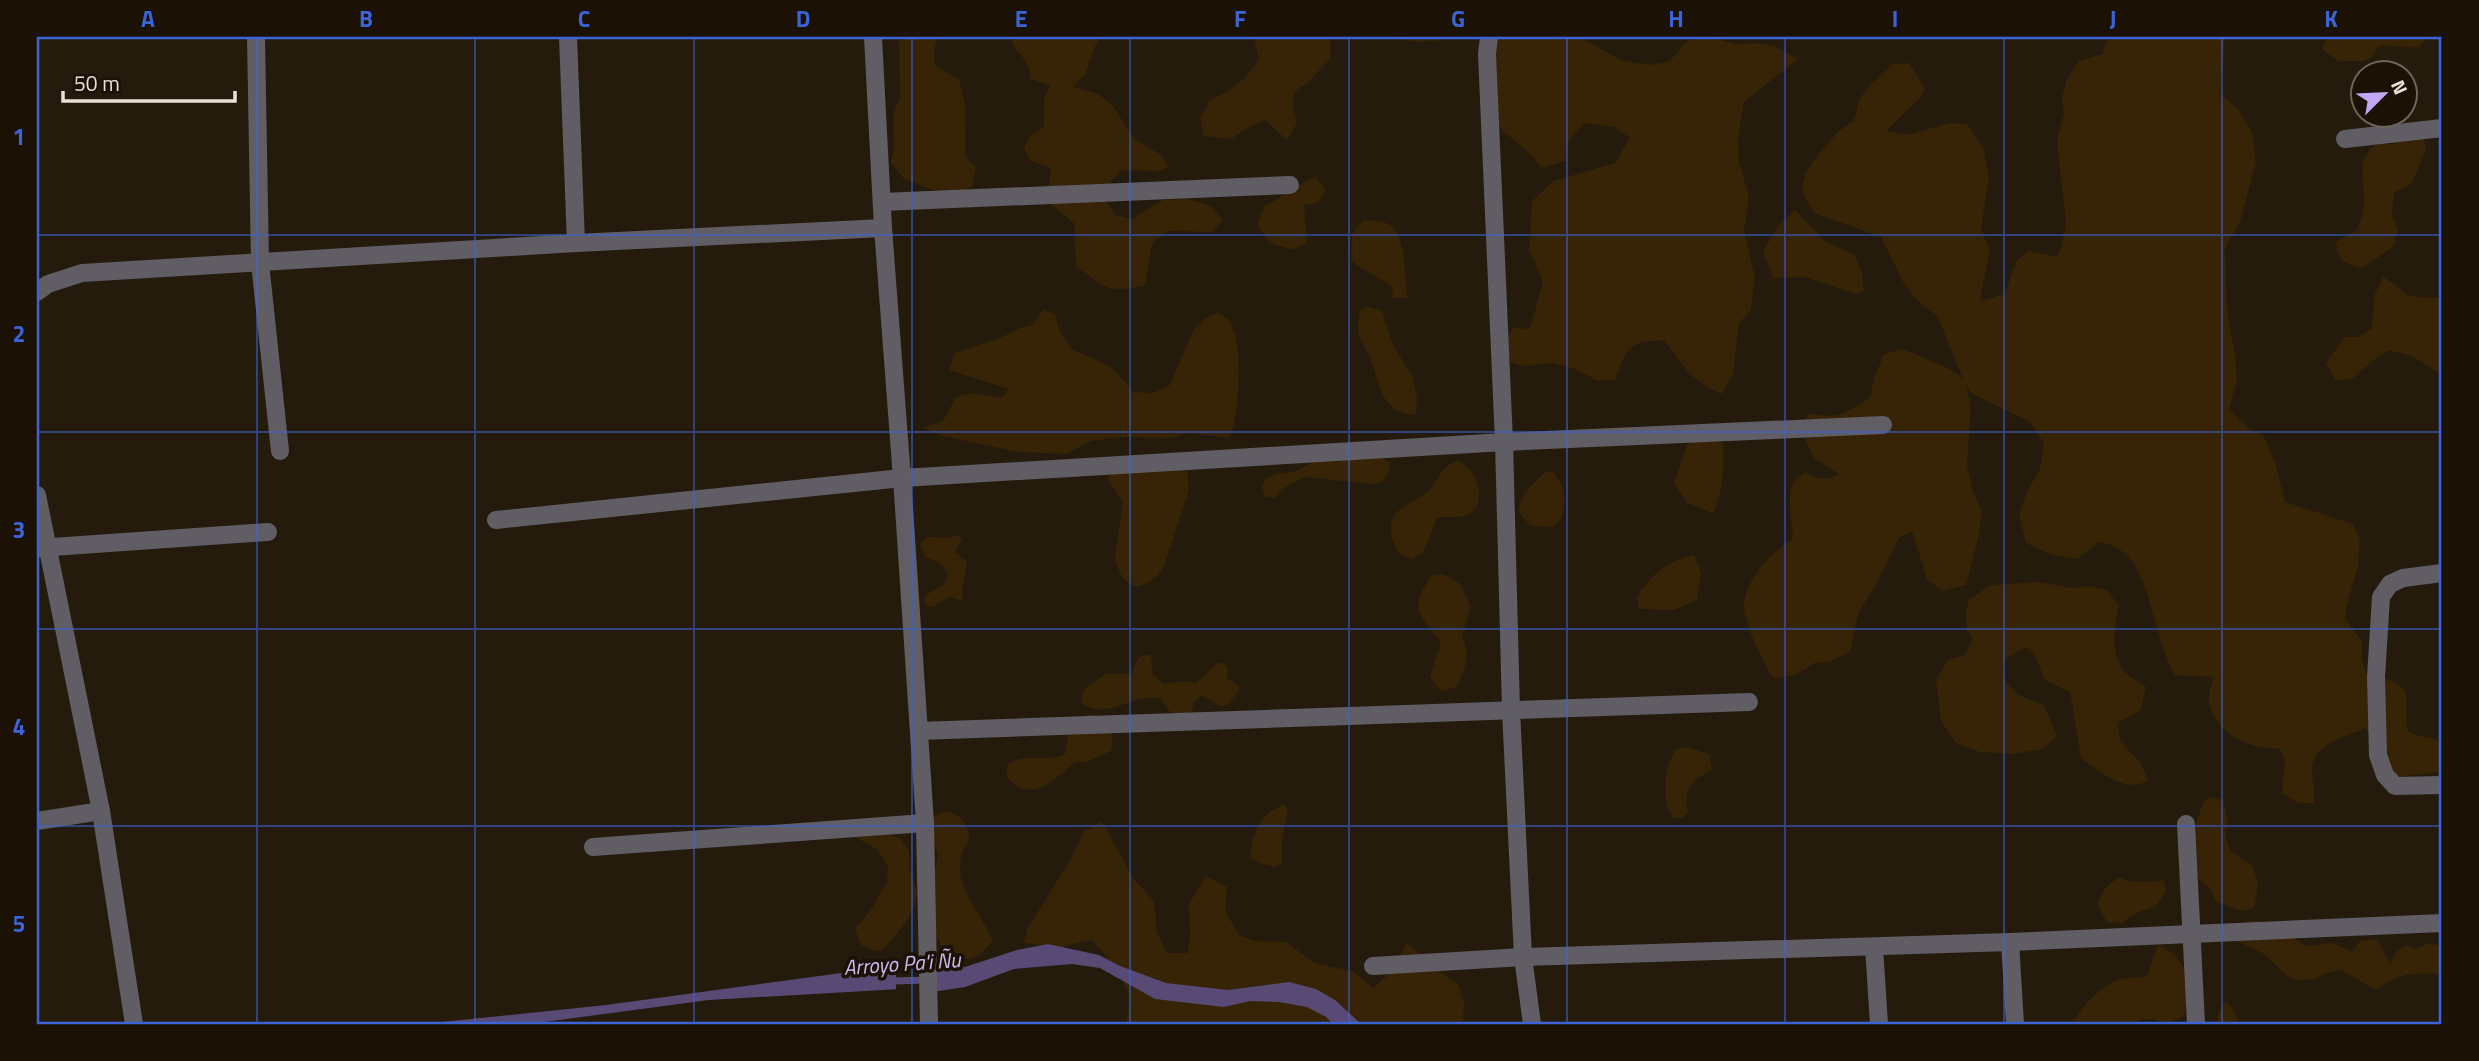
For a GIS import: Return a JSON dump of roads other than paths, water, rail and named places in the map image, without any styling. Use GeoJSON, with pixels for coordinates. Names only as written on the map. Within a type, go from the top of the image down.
{"type":"FeatureCollection","features":[{"type":"Feature","properties":{"kind":"street"},"geometry":{"type":"LineString","coordinates":[[256,37],[260,263],[279,451]]}},
{"type":"Feature","properties":{"kind":"street"},"geometry":{"type":"LineString","coordinates":[[568,37],[576,243]]}},
{"type":"Feature","properties":{"kind":"street"},"geometry":{"type":"LineString","coordinates":[[873,37],[883,228],[925,823],[929,1024]]}},
{"type":"Feature","properties":{"kind":"street"},"geometry":{"type":"LineString","coordinates":[[1489,37],[1511,710],[1523,957],[1532,1024]]}},
{"type":"Feature","properties":{"kind":"street"},"geometry":{"type":"LineString","coordinates":[[2345,139],[2442,128]]}},
{"type":"Feature","properties":{"kind":"street"},"geometry":{"type":"LineString","coordinates":[[882,202],[1290,185]]}},
{"type":"Feature","properties":{"kind":"street"},"geometry":{"type":"LineString","coordinates":[[37,292],[48,284],[82,273],[576,243],[883,228]]}},
{"type":"Feature","properties":{"kind":"street"},"geometry":{"type":"LineString","coordinates":[[496,520],[902,478],[1504,442],[1883,425]]}},
{"type":"Feature","properties":{"kind":"street"},"geometry":{"type":"LineString","coordinates":[[37,495],[42,548],[100,811],[134,1024]]}},
{"type":"Feature","properties":{"kind":"street"},"geometry":{"type":"LineString","coordinates":[[42,548],[268,532]]}},
{"type":"Feature","properties":{"kind":"street"},"geometry":{"type":"LineString","coordinates":[[2442,573],[2403,578],[2390,584],[2381,597],[2376,677],[2378,755],[2385,775],[2395,786],[2442,785]]}},
{"type":"Feature","properties":{"kind":"street"},"geometry":{"type":"LineString","coordinates":[[919,731],[1749,702]]}},
{"type":"Feature","properties":{"kind":"street"},"geometry":{"type":"LineString","coordinates":[[37,821],[100,811]]}},
{"type":"Feature","properties":{"kind":"street"},"geometry":{"type":"LineString","coordinates":[[593,846],[925,823]]}},
{"type":"Feature","properties":{"kind":"street"},"geometry":{"type":"LineString","coordinates":[[2186,824],[2196,1024]]}},
{"type":"Feature","properties":{"kind":"street"},"geometry":{"type":"LineString","coordinates":[[1373,966],[1523,957],[2190,936],[2442,923]]}},
{"type":"Feature","properties":{"kind":"street"},"geometry":{"type":"LineString","coordinates":[[2010,942],[2015,1024]]}},
{"type":"Feature","properties":{"kind":"street"},"geometry":{"type":"LineString","coordinates":[[1874,947],[1879,1024]]}},
{"type":"Feature","properties":{"kind":"waterway","name":"Arroyo Pa'i Ñu"},"geometry":{"type":"LineString","coordinates":[[892,981],[929,980]]}}]}
